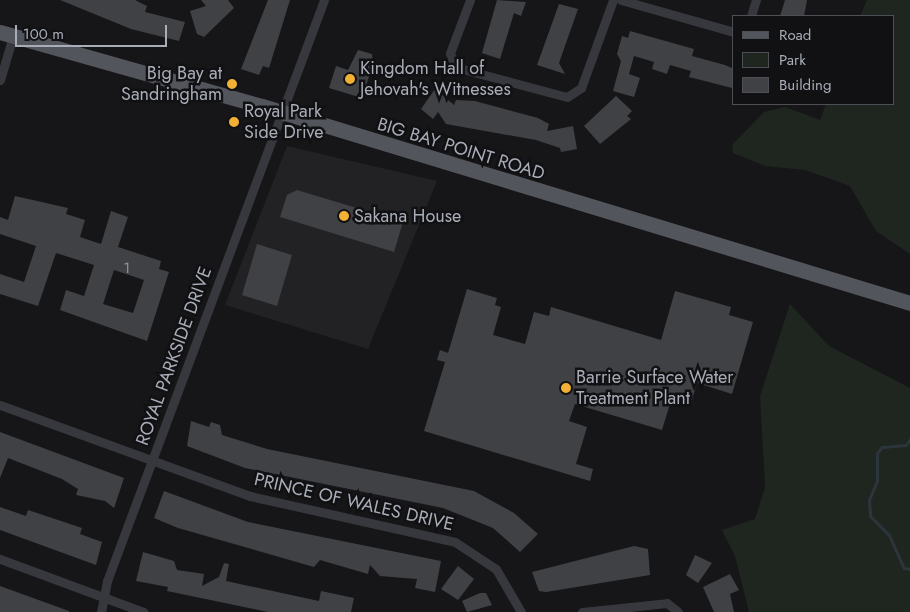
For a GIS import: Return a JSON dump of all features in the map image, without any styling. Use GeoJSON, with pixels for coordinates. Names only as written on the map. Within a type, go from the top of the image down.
{"type":"FeatureCollection","features":[{"type":"Feature","properties":{"kind":"main road","name":"BIG BAY POINT ROAD"},"geometry":{"type":"LineString","coordinates":[[7,34],[282,112],[910,303]]}},
{"type":"Feature","properties":{"kind":"street","name":"ROYAL PARKSIDE DRIVE"},"geometry":{"type":"LineString","coordinates":[[101,612],[103,598],[153,460],[324,0]]}},
{"type":"Feature","properties":{"kind":"street"},"geometry":{"type":"LineString","coordinates":[[470,0],[450,55],[455,67],[567,97],[581,88],[613,0]]}},
{"type":"Feature","properties":{"kind":"street"},"geometry":{"type":"LineString","coordinates":[[621,0],[732,31]]}},
{"type":"Feature","properties":{"kind":"street"},"geometry":{"type":"LineString","coordinates":[[751,15],[756,0]]}},
{"type":"Feature","properties":{"kind":"street"},"geometry":{"type":"LineString","coordinates":[[0,80],[7,34]]}},
{"type":"Feature","properties":{"kind":"street","name":"PRINCE OF WALES DRIVE"},"geometry":{"type":"LineString","coordinates":[[0,405],[250,496],[455,542],[496,569],[520,612]]}},
{"type":"Feature","properties":{"kind":"street"},"geometry":{"type":"LineString","coordinates":[[0,559],[144,612]]}},
{"type":"Feature","properties":{"kind":"street"},"geometry":{"type":"LineString","coordinates":[[582,612],[667,604],[678,612]]}},
{"type":"Feature","properties":{"kind":"shaded area"},"geometry":{"type":"Polygon","coordinates":[[[287,146],[437,181],[368,349],[225,305],[287,146]]]}},
{"type":"Feature","properties":{"kind":"green space"},"geometry":{"type":"Polygon","coordinates":[[[867,0],[910,0],[910,254],[876,231],[850,186],[805,170],[765,166],[733,153],[732,145],[764,112],[785,107],[820,120],[826,105],[895,105],[895,15],[860,15],[867,0]]]}},
{"type":"Feature","properties":{"kind":"green space"},"geometry":{"type":"Polygon","coordinates":[[[790,304],[829,346],[910,388],[910,612],[749,612],[735,556],[722,530],[755,519],[765,487],[760,396],[790,304]]]}},
{"type":"Feature","properties":{"kind":"building"},"geometry":{"type":"Polygon","coordinates":[[[60,0],[135,0],[147,6],[145,12],[185,22],[179,41],[131,29],[60,0]]]}},
{"type":"Feature","properties":{"kind":"building"},"geometry":{"type":"Polygon","coordinates":[[[201,0],[228,0],[234,8],[204,37],[197,34],[190,11],[206,6],[201,0]]]}},
{"type":"Feature","properties":{"kind":"building"},"geometry":{"type":"Polygon","coordinates":[[[268,0],[290,0],[269,68],[263,66],[259,75],[241,69],[268,0]]]}},
{"type":"Feature","properties":{"kind":"building"},"geometry":{"type":"Polygon","coordinates":[[[497,0],[526,2],[521,16],[514,13],[500,59],[482,53],[497,0]]]}},
{"type":"Feature","properties":{"kind":"building"},"geometry":{"type":"Polygon","coordinates":[[[785,0],[807,0],[804,15],[780,15],[785,0]]]}},
{"type":"Feature","properties":{"kind":"building"},"geometry":{"type":"Polygon","coordinates":[[[559,4],[578,9],[559,63],[565,74],[537,65],[559,4]]]}},
{"type":"Feature","properties":{"kind":"building"},"geometry":{"type":"Polygon","coordinates":[[[630,31],[694,49],[692,56],[732,68],[732,88],[689,77],[691,71],[670,65],[667,74],[652,69],[654,62],[634,56],[629,74],[640,78],[634,97],[613,91],[621,61],[617,54],[622,36],[628,38],[630,31]]]}},
{"type":"Feature","properties":{"kind":"building","name":"Kingdom Hall of Jehovah's Witnesses"},"geometry":{"type":"Polygon","coordinates":[[[358,50],[372,54],[373,64],[362,98],[329,88],[336,66],[348,70],[358,50]]]}},
{"type":"Feature","properties":{"kind":"building"},"geometry":{"type":"Polygon","coordinates":[[[435,89],[454,105],[456,100],[475,101],[538,118],[549,124],[547,131],[573,126],[577,149],[561,152],[560,148],[536,140],[446,124],[438,112],[433,119],[421,109],[435,89]]]}},
{"type":"Feature","properties":{"kind":"building"},"geometry":{"type":"Polygon","coordinates":[[[616,96],[632,111],[627,116],[631,119],[600,144],[584,126],[616,96]]]}},
{"type":"Feature","properties":{"kind":"building"},"geometry":{"type":"Polygon","coordinates":[[[297,190],[403,222],[394,252],[280,217],[287,195],[297,190]]]}},
{"type":"Feature","properties":{"kind":"building"},"geometry":{"type":"Polygon","coordinates":[[[15,196],[68,208],[66,214],[85,220],[80,237],[101,244],[111,211],[128,217],[118,247],[161,261],[159,269],[169,272],[147,341],[60,310],[66,290],[84,296],[94,265],[56,253],[38,306],[0,294],[0,274],[24,282],[36,246],[0,234],[0,217],[8,220],[15,196]],[[114,270],[103,304],[133,313],[144,280],[114,270]]]}},
{"type":"Feature","properties":{"kind":"building"},"geometry":{"type":"Polygon","coordinates":[[[257,244],[292,255],[277,306],[242,295],[257,244]]]}},
{"type":"Feature","properties":{"kind":"building","name":"Barrie Surface Water Treatment Plant"},"geometry":{"type":"Polygon","coordinates":[[[467,289],[497,298],[495,305],[501,307],[493,335],[525,344],[534,312],[549,316],[551,307],[661,340],[675,291],[731,307],[729,315],[753,322],[732,394],[697,383],[692,400],[673,394],[662,430],[575,404],[569,421],[587,427],[576,464],[593,469],[590,481],[424,431],[445,362],[437,360],[440,350],[448,353],[467,289]]]}},
{"type":"Feature","properties":{"kind":"building"},"geometry":{"type":"Polygon","coordinates":[[[191,421],[209,427],[211,422],[220,425],[222,435],[267,449],[474,491],[514,513],[538,534],[520,552],[493,528],[443,508],[245,468],[187,446],[191,421]]]}},
{"type":"Feature","properties":{"kind":"building"},"geometry":{"type":"Polygon","coordinates":[[[0,432],[124,478],[114,508],[105,501],[76,495],[78,489],[62,479],[8,458],[0,478],[0,432]]]}},
{"type":"Feature","properties":{"kind":"building"},"geometry":{"type":"Polygon","coordinates":[[[164,491],[248,522],[441,561],[435,592],[415,588],[417,579],[380,576],[370,565],[368,574],[320,560],[314,567],[178,528],[154,518],[164,491]]]}},
{"type":"Feature","properties":{"kind":"building"},"geometry":{"type":"Polygon","coordinates":[[[0,507],[26,516],[28,510],[82,528],[80,534],[102,542],[96,565],[0,530],[0,507]]]}},
{"type":"Feature","properties":{"kind":"building"},"geometry":{"type":"Polygon","coordinates":[[[634,546],[648,549],[650,575],[546,592],[539,591],[532,572],[634,546]]]}},
{"type":"Feature","properties":{"kind":"building"},"geometry":{"type":"Polygon","coordinates":[[[143,552],[174,561],[177,570],[204,574],[202,586],[219,577],[224,563],[229,564],[226,581],[319,601],[321,591],[354,598],[351,612],[268,612],[167,591],[168,587],[136,581],[143,552]]]}},
{"type":"Feature","properties":{"kind":"building"},"geometry":{"type":"Polygon","coordinates":[[[695,555],[712,563],[698,583],[686,575],[695,555]]]}},
{"type":"Feature","properties":{"kind":"building"},"geometry":{"type":"Polygon","coordinates":[[[458,566],[474,579],[458,600],[441,589],[458,566]]]}},
{"type":"Feature","properties":{"kind":"building"},"geometry":{"type":"Polygon","coordinates":[[[730,574],[739,590],[730,594],[734,612],[714,612],[703,587],[730,574]]]}},
{"type":"Feature","properties":{"kind":"building"},"geometry":{"type":"Polygon","coordinates":[[[0,586],[69,611],[69,612],[0,612],[0,586]]]}},
{"type":"Feature","properties":{"kind":"building"},"geometry":{"type":"Polygon","coordinates":[[[480,593],[486,593],[492,605],[467,612],[462,601],[480,593]]]}},
{"type":"Feature","properties":{"kind":"waterway"},"geometry":{"type":"LineString","coordinates":[[910,439],[906,445],[882,447],[877,453],[877,481],[869,500],[870,516],[889,535],[904,568],[910,569]]}},
{"type":"Feature","properties":{"kind":"place","name":"Kingdom Hall of Jehovah's Witnesses"},"geometry":{"type":"Point","coordinates":[350,79]}},
{"type":"Feature","properties":{"kind":"place","name":"Big Bay at Sandringham"},"geometry":{"type":"Point","coordinates":[232,84]}},
{"type":"Feature","properties":{"kind":"place","name":"Royal Park Side Drive"},"geometry":{"type":"Point","coordinates":[234,122]}},
{"type":"Feature","properties":{"kind":"place","name":"Sakana House"},"geometry":{"type":"Point","coordinates":[344,216]}},
{"type":"Feature","properties":{"kind":"place","name":"Barrie Surface Water Treatment Plant"},"geometry":{"type":"Point","coordinates":[566,388]}}]}
